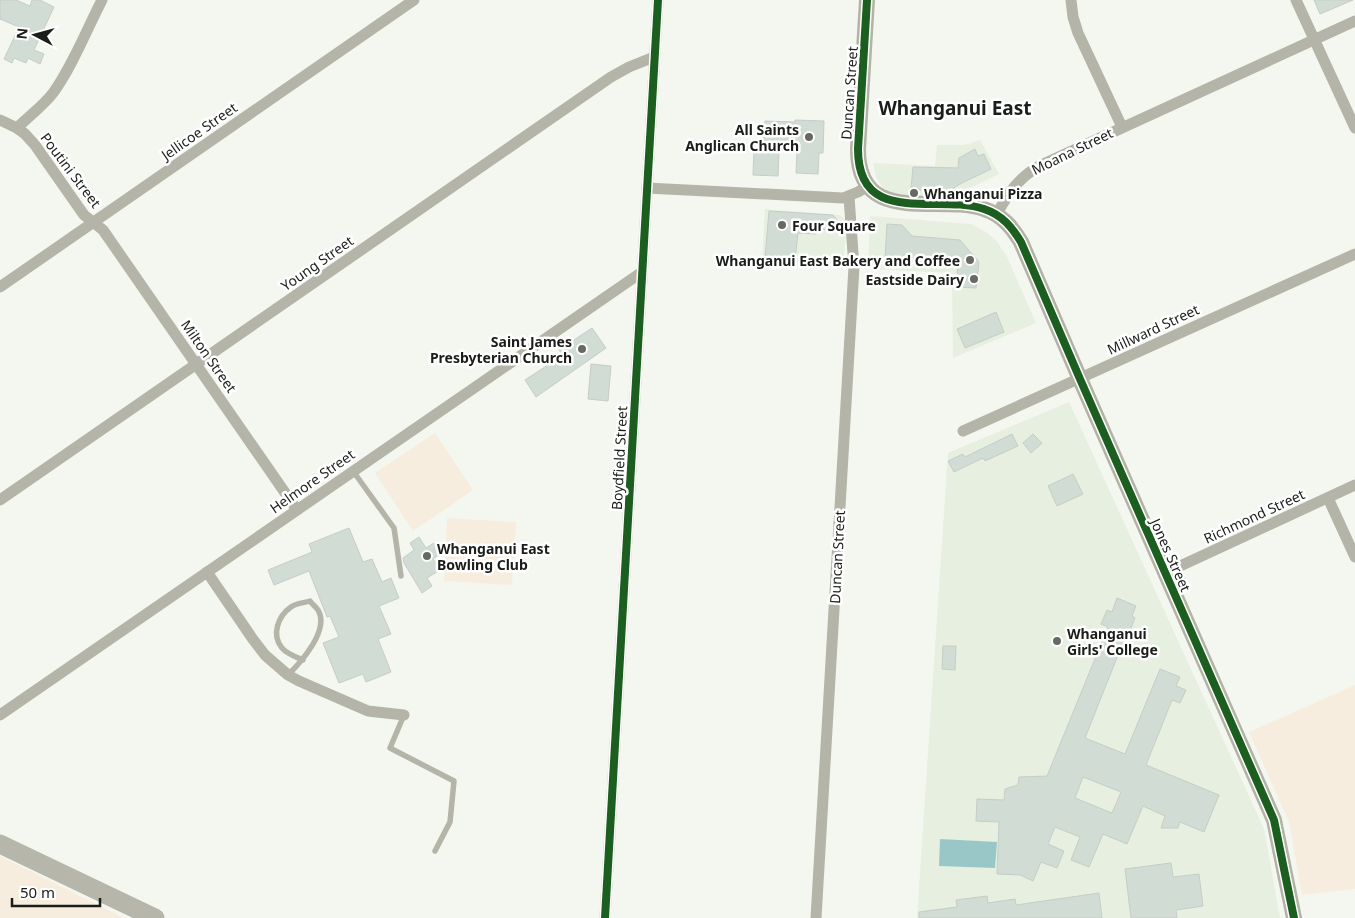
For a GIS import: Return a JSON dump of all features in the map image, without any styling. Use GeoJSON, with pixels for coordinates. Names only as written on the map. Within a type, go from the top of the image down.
{"type":"FeatureCollection","features":[{"type":"Feature","properties":{"kind":"main road","name":"Duncan Street"},"geometry":{"type":"LineString","coordinates":[[867,0],[858,149],[859,169],[868,186]]}},
{"type":"Feature","properties":{"kind":"main road"},"geometry":{"type":"LineString","coordinates":[[868,186],[881,197],[896,202],[971,207],[984,209],[996,215]]}},
{"type":"Feature","properties":{"kind":"main road","name":"Jones Street"},"geometry":{"type":"LineString","coordinates":[[996,215],[1013,229],[1021,242],[1274,820],[1294,918]]}},
{"type":"Feature","properties":{"kind":"main road"},"geometry":{"type":"LineString","coordinates":[[0,844],[155,918]]}},
{"type":"Feature","properties":{"kind":"street"},"geometry":{"type":"LineString","coordinates":[[17,128],[54,92],[102,0]]}},
{"type":"Feature","properties":{"kind":"street","name":"Jellicoe Street"},"geometry":{"type":"LineString","coordinates":[[0,287],[414,0]]}},
{"type":"Feature","properties":{"kind":"street","name":"Boydfield Street"},"geometry":{"type":"LineString","coordinates":[[605,918],[658,0]]}},
{"type":"Feature","properties":{"kind":"street"},"geometry":{"type":"LineString","coordinates":[[1070,0],[1072,17],[1078,33],[1122,127]]}},
{"type":"Feature","properties":{"kind":"street"},"geometry":{"type":"LineString","coordinates":[[1296,0],[1355,128]]}},
{"type":"Feature","properties":{"kind":"street","name":"Moana Street"},"geometry":{"type":"LineString","coordinates":[[996,215],[1008,194],[1025,174],[1039,166],[1355,21]]}},
{"type":"Feature","properties":{"kind":"street","name":"Young Street"},"geometry":{"type":"LineString","coordinates":[[0,500],[611,77],[634,65],[654,58]]}},
{"type":"Feature","properties":{"kind":"street","name":"Poutini Street"},"geometry":{"type":"LineString","coordinates":[[0,120],[17,128],[35,145],[84,215],[94,222]]}},
{"type":"Feature","properties":{"kind":"street"},"geometry":{"type":"LineString","coordinates":[[647,188],[842,198],[849,197],[868,186]]}},
{"type":"Feature","properties":{"kind":"street","name":"Duncan Street"},"geometry":{"type":"LineString","coordinates":[[816,918],[854,268],[849,197]]}},
{"type":"Feature","properties":{"kind":"street","name":"Milton Street"},"geometry":{"type":"LineString","coordinates":[[94,222],[103,230],[297,510]]}},
{"type":"Feature","properties":{"kind":"street","name":"Millward Street"},"geometry":{"type":"LineString","coordinates":[[963,432],[1355,254]]}},
{"type":"Feature","properties":{"kind":"street","name":"Helmore Street"},"geometry":{"type":"LineString","coordinates":[[0,715],[642,272]]}},
{"type":"Feature","properties":{"kind":"street","name":"Richmond Street"},"geometry":{"type":"LineString","coordinates":[[1166,573],[1355,485]]}},
{"type":"Feature","properties":{"kind":"street"},"geometry":{"type":"LineString","coordinates":[[1328,498],[1355,557]]}},
{"type":"Feature","properties":{"kind":"street"},"geometry":{"type":"LineString","coordinates":[[207,572],[265,655],[288,675],[368,711],[404,715]]}},
{"type":"Feature","properties":{"kind":"lane"},"geometry":{"type":"LineString","coordinates":[[353,471],[394,528],[401,576]]}},
{"type":"Feature","properties":{"kind":"lane"},"geometry":{"type":"LineString","coordinates":[[288,675],[302,660],[320,631],[319,611],[310,601],[292,606],[282,615],[276,638],[282,648],[302,660]]}},
{"type":"Feature","properties":{"kind":"lane"},"geometry":{"type":"LineString","coordinates":[[404,715],[390,748],[454,781],[450,822],[435,851]]}},
{"type":"Feature","properties":{"kind":"shaded area"},"geometry":{"type":"Polygon","coordinates":[[[980,140],[999,174],[950,198],[891,195],[884,189],[876,177],[873,163],[935,166],[937,145],[964,145],[980,140]]]}},
{"type":"Feature","properties":{"kind":"shaded area"},"geometry":{"type":"Polygon","coordinates":[[[765,209],[840,215],[847,221],[843,269],[762,262],[765,209]]]}},
{"type":"Feature","properties":{"kind":"shaded area"},"geometry":{"type":"Polygon","coordinates":[[[870,216],[971,224],[986,232],[996,240],[1007,257],[1036,323],[953,358],[952,273],[868,269],[870,216]]]}},
{"type":"Feature","properties":{"kind":"shaded area","name":"Whanganui Girls' College"},"geometry":{"type":"Polygon","coordinates":[[[1069,402],[1264,829],[1280,918],[917,918],[948,453],[1069,402]]]}},
{"type":"Feature","properties":{"kind":"shaded area"},"geometry":{"type":"Polygon","coordinates":[[[435,433],[473,490],[413,531],[375,473],[435,433]]]}},
{"type":"Feature","properties":{"kind":"shaded area"},"geometry":{"type":"Polygon","coordinates":[[[447,518],[516,522],[512,585],[444,581],[447,518]]]}},
{"type":"Feature","properties":{"kind":"shaded area"},"geometry":{"type":"Polygon","coordinates":[[[1355,685],[1355,889],[1302,895],[1289,822],[1249,732],[1355,685]]]}},
{"type":"Feature","properties":{"kind":"shaded area"},"geometry":{"type":"Polygon","coordinates":[[[0,856],[124,918],[0,918],[0,856]]]}},
{"type":"Feature","properties":{"kind":"water"},"geometry":{"type":"Polygon","coordinates":[[[940,839],[997,842],[995,868],[939,866],[940,839]]]}},
{"type":"Feature","properties":{"kind":"building"},"geometry":{"type":"Polygon","coordinates":[[[0,0],[16,0],[30,6],[32,0],[40,0],[54,7],[34,50],[44,54],[40,64],[28,58],[26,63],[14,58],[12,63],[4,59],[19,27],[0,19],[0,0]]]}},
{"type":"Feature","properties":{"kind":"building"},"geometry":{"type":"Polygon","coordinates":[[[1314,0],[1353,0],[1320,14],[1314,0]]]}},
{"type":"Feature","properties":{"kind":"building"},"geometry":{"type":"Polygon","coordinates":[[[795,120],[824,121],[823,153],[819,153],[818,174],[796,173],[797,152],[779,151],[778,176],[753,175],[754,149],[763,149],[765,121],[795,122],[795,120]]]}},
{"type":"Feature","properties":{"kind":"building"},"geometry":{"type":"Polygon","coordinates":[[[975,149],[978,156],[984,154],[991,169],[958,185],[949,192],[911,189],[913,167],[958,168],[959,158],[975,149]]]}},
{"type":"Feature","properties":{"kind":"building"},"geometry":{"type":"Polygon","coordinates":[[[769,211],[833,215],[840,224],[839,231],[817,229],[816,234],[798,233],[795,260],[765,257],[769,211]]]}},
{"type":"Feature","properties":{"kind":"building"},"geometry":{"type":"Polygon","coordinates":[[[887,224],[902,225],[912,236],[960,240],[979,262],[976,288],[956,287],[958,264],[885,259],[887,224]]]}},
{"type":"Feature","properties":{"kind":"building"},"geometry":{"type":"Polygon","coordinates":[[[996,312],[1004,332],[965,348],[957,329],[996,312]]]}},
{"type":"Feature","properties":{"kind":"building"},"geometry":{"type":"Polygon","coordinates":[[[592,328],[606,348],[536,397],[525,380],[563,355],[559,350],[592,328]]]}},
{"type":"Feature","properties":{"kind":"building"},"geometry":{"type":"Polygon","coordinates":[[[591,364],[611,366],[608,401],[588,399],[591,364]]]}},
{"type":"Feature","properties":{"kind":"building"},"geometry":{"type":"Polygon","coordinates":[[[1012,434],[1018,446],[985,461],[983,458],[954,472],[948,461],[963,454],[965,457],[1012,434]]]}},
{"type":"Feature","properties":{"kind":"building"},"geometry":{"type":"Polygon","coordinates":[[[1033,434],[1042,443],[1031,453],[1023,443],[1033,434]]]}},
{"type":"Feature","properties":{"kind":"building"},"geometry":{"type":"Polygon","coordinates":[[[1073,474],[1083,494],[1057,506],[1048,486],[1073,474]]]}},
{"type":"Feature","properties":{"kind":"building"},"geometry":{"type":"Polygon","coordinates":[[[349,528],[363,562],[372,559],[382,582],[391,578],[399,598],[379,606],[391,634],[378,639],[391,672],[366,682],[363,674],[339,683],[323,643],[339,637],[330,616],[327,617],[309,571],[274,585],[268,570],[312,552],[309,544],[349,528]]]}},
{"type":"Feature","properties":{"kind":"building"},"geometry":{"type":"Polygon","coordinates":[[[419,537],[426,548],[434,543],[441,553],[433,559],[440,570],[427,578],[432,586],[422,593],[404,563],[403,558],[414,550],[410,543],[419,537]]]}},
{"type":"Feature","properties":{"kind":"building"},"geometry":{"type":"Polygon","coordinates":[[[1117,598],[1136,606],[1132,616],[1135,618],[1128,636],[1126,635],[1085,738],[1125,754],[1160,669],[1180,677],[1176,686],[1186,690],[1180,703],[1172,700],[1146,765],[1219,795],[1204,832],[1180,822],[1178,828],[1161,828],[1165,816],[1143,806],[1127,844],[1103,834],[1089,867],[1071,860],[1080,837],[1055,827],[1048,844],[1064,851],[1057,868],[1041,862],[1033,881],[1020,875],[997,874],[999,822],[976,821],[977,799],[1004,800],[1005,789],[1018,785],[1019,777],[1047,776],[1108,627],[1101,624],[1107,610],[1112,612],[1117,598]],[[1083,777],[1075,798],[1112,813],[1121,792],[1083,777]]]}},
{"type":"Feature","properties":{"kind":"building"},"geometry":{"type":"Polygon","coordinates":[[[943,646],[956,646],[955,670],[942,669],[943,646]]]}},
{"type":"Feature","properties":{"kind":"building"},"geometry":{"type":"Polygon","coordinates":[[[1171,863],[1173,877],[1199,874],[1203,906],[1176,910],[1177,918],[1131,918],[1125,869],[1171,863]]]}},
{"type":"Feature","properties":{"kind":"building"},"geometry":{"type":"Polygon","coordinates":[[[1099,893],[1102,918],[919,918],[919,912],[957,907],[956,900],[987,896],[988,903],[1015,899],[1016,905],[1099,893]]]}},
{"type":"Feature","properties":{"kind":"cycle path"},"geometry":{"type":"LineString","coordinates":[[605,918],[658,0]]}},
{"type":"Feature","properties":{"kind":"cycle path"},"geometry":{"type":"LineString","coordinates":[[867,0],[858,149],[861,174],[871,189],[885,198],[903,203],[965,205],[984,209],[1006,222],[1021,242],[1274,820],[1294,918]]}},
{"type":"Feature","properties":{"kind":"place","name":"All Saints Anglican Church"},"geometry":{"type":"Point","coordinates":[809,137]}},
{"type":"Feature","properties":{"kind":"place","name":"Whanganui Pizza"},"geometry":{"type":"Point","coordinates":[914,193]}},
{"type":"Feature","properties":{"kind":"place","name":"Four Square"},"geometry":{"type":"Point","coordinates":[782,225]}},
{"type":"Feature","properties":{"kind":"place","name":"Whanganui East Bakery and Coffee"},"geometry":{"type":"Point","coordinates":[970,260]}},
{"type":"Feature","properties":{"kind":"place","name":"Eastside Dairy"},"geometry":{"type":"Point","coordinates":[974,279]}},
{"type":"Feature","properties":{"kind":"place","name":"Saint James Presbyterian Church"},"geometry":{"type":"Point","coordinates":[582,349]}},
{"type":"Feature","properties":{"kind":"place","name":"Whanganui East Bowling Club"},"geometry":{"type":"Point","coordinates":[427,556]}},
{"type":"Feature","properties":{"kind":"place","name":"Whanganui Girls' College"},"geometry":{"type":"Point","coordinates":[1057,641]}},
{"type":"Feature","properties":{"kind":"district","name":"Whanganui East"},"geometry":{"type":"Point","coordinates":[955,108]}}]}
